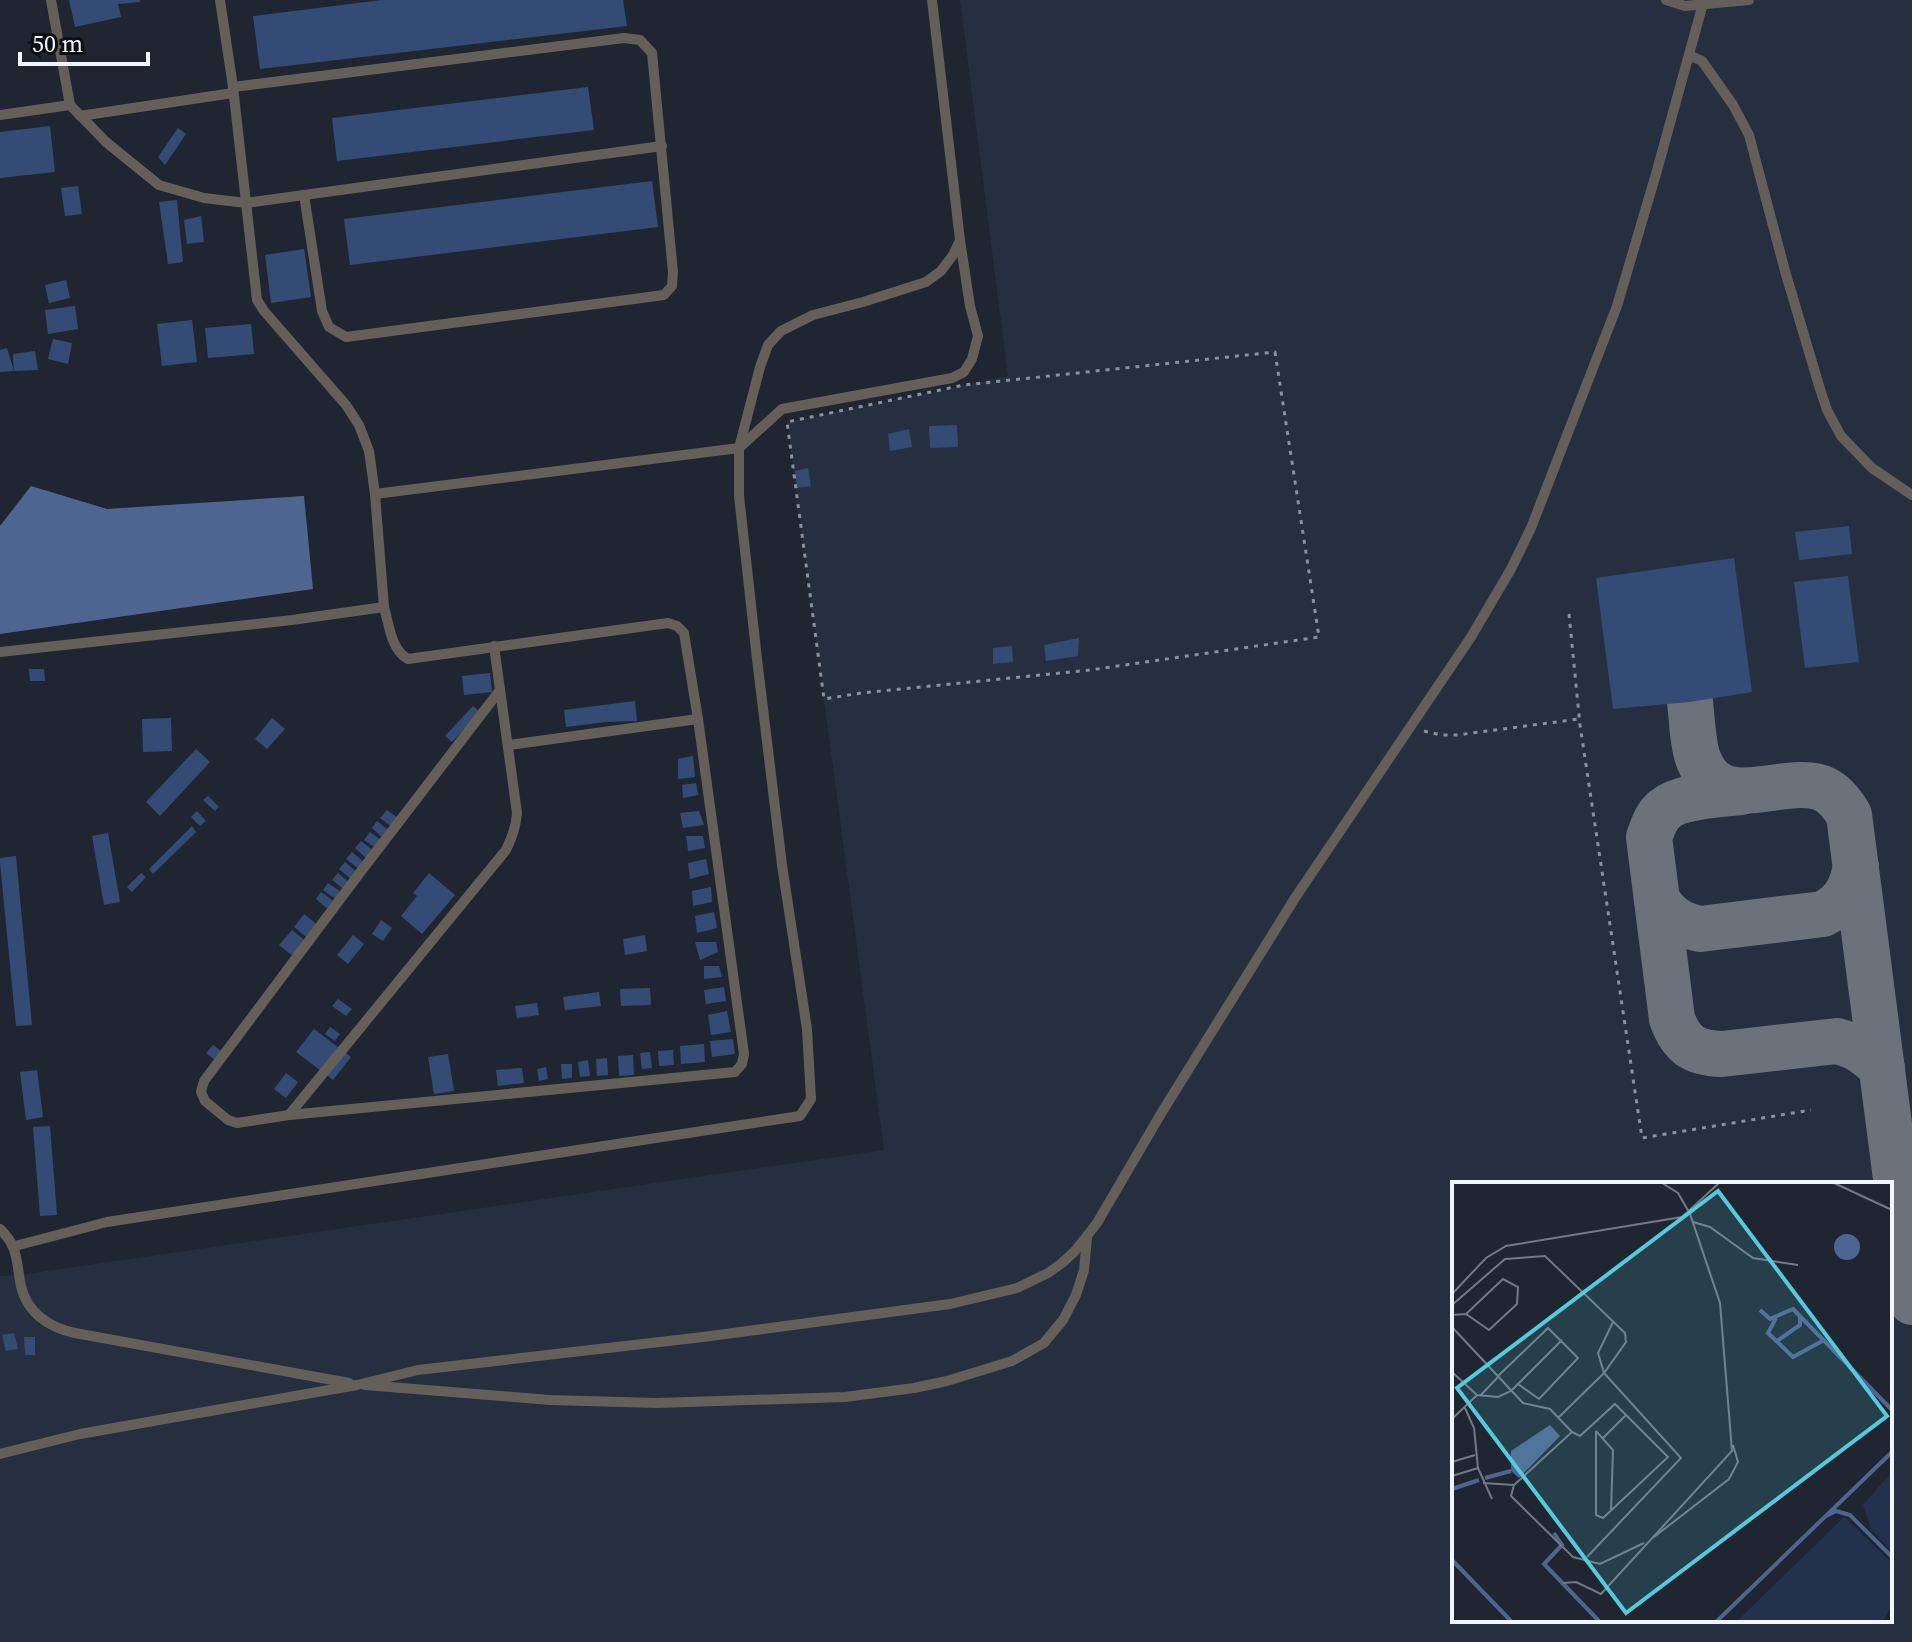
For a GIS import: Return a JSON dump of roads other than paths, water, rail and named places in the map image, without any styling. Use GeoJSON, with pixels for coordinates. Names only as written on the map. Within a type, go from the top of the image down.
{"type":"FeatureCollection","features":[{"type":"Feature","properties":{"kind":"lane"},"geometry":{"type":"LineString","coordinates":[[51,0],[70,105],[106,142],[159,185],[204,198],[246,203],[662,146]]}},
{"type":"Feature","properties":{"kind":"lane"},"geometry":{"type":"LineString","coordinates":[[220,0],[257,300],[346,405],[359,425],[369,451],[375,494],[384,607],[395,648],[400,655],[408,659],[668,623],[684,633],[744,1054],[742,1064],[735,1072],[289,1115],[237,1123],[228,1120],[205,1101],[201,1092],[204,1081],[500,690]]}},
{"type":"Feature","properties":{"kind":"lane"},"geometry":{"type":"LineString","coordinates":[[375,494],[739,448],[782,409],[952,378],[964,372],[972,359],[978,336],[960,240],[932,0]]}},
{"type":"Feature","properties":{"kind":"lane"},"geometry":{"type":"LineString","coordinates":[[1666,0],[1685,6],[1749,0]]}},
{"type":"Feature","properties":{"kind":"lane"},"geometry":{"type":"LineString","coordinates":[[0,1454],[80,1434],[357,1385],[418,1370],[950,1304],[1017,1288],[1062,1263],[1087,1238],[1295,898],[1471,637],[1511,569],[1531,528],[1617,306],[1703,2]]}},
{"type":"Feature","properties":{"kind":"lane"},"geometry":{"type":"LineString","coordinates":[[80,116],[233,90],[624,38],[640,40],[652,53],[672,286],[664,295],[346,337],[329,327],[322,311],[304,195]]}},
{"type":"Feature","properties":{"kind":"lane"},"geometry":{"type":"LineString","coordinates":[[1689,55],[1702,61],[1733,105],[1749,135],[1785,271],[1827,410],[1841,436],[1872,468],[1912,495]]}},
{"type":"Feature","properties":{"kind":"lane"},"geometry":{"type":"LineString","coordinates":[[0,115],[70,105]]}},
{"type":"Feature","properties":{"kind":"lane"},"geometry":{"type":"LineString","coordinates":[[15,1246],[107,1222],[800,1116],[811,1099],[807,1029],[782,865],[755,644],[739,496],[739,448],[760,367],[768,345],[781,331],[813,315],[926,282],[941,271],[960,240]]}},
{"type":"Feature","properties":{"kind":"lane"},"geometry":{"type":"LineString","coordinates":[[0,652],[384,607]]}},
{"type":"Feature","properties":{"kind":"lane"},"geometry":{"type":"LineString","coordinates":[[289,1115],[506,850],[516,826],[517,813],[494,646]]}},
{"type":"Feature","properties":{"kind":"lane"},"geometry":{"type":"LineString","coordinates":[[509,745],[698,719]]}},
{"type":"Feature","properties":{"kind":"lane"},"geometry":{"type":"LineString","coordinates":[[0,1229],[15,1246],[26,1300],[42,1319],[63,1331],[357,1385],[550,1400],[657,1403],[845,1397],[947,1381],[1012,1361],[1044,1343],[1063,1320],[1084,1270],[1087,1238]]}},
{"type":"Feature","properties":{"kind":"water"},"geometry":{"type":"Polygon","coordinates":[[[31,486],[107,509],[304,496],[313,589],[0,634],[0,526],[31,486]]]}}]}
